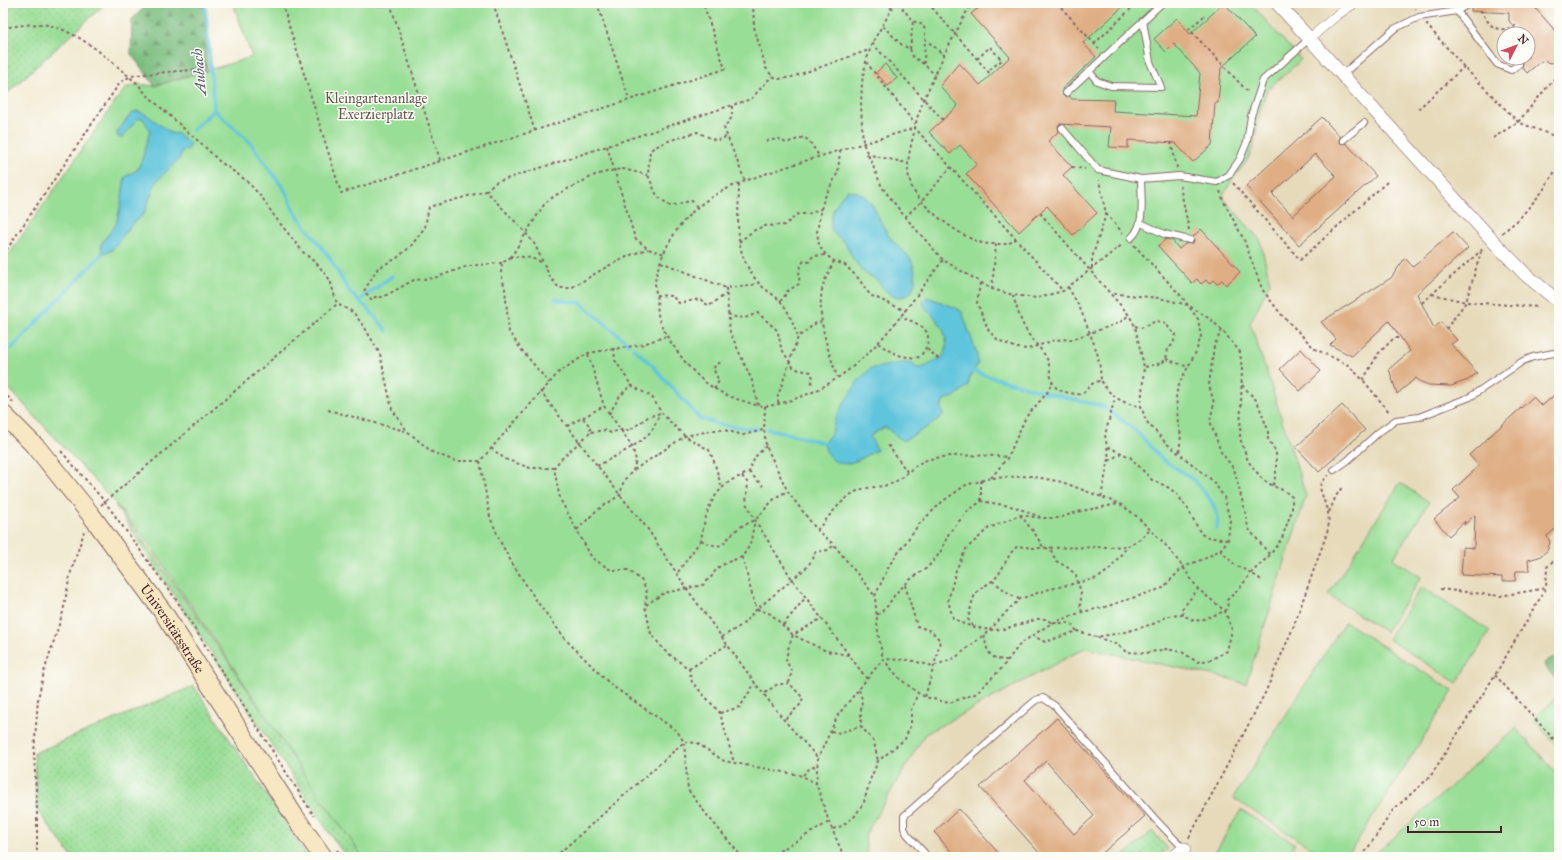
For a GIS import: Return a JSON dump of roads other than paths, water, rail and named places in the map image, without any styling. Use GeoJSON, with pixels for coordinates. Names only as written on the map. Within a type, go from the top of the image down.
{"type":"FeatureCollection","features":[{"type":"Feature","properties":{"kind":"main road","name":"Universitätsstraße"},"geometry":{"type":"LineString","coordinates":[[3,414],[43,455],[91,515],[163,612],[294,817],[323,857]]}},
{"type":"Feature","properties":{"kind":"street"},"geometry":{"type":"LineString","coordinates":[[1277,3],[1492,241],[1526,275],[1559,302]]}},
{"type":"Feature","properties":{"kind":"street"},"geometry":{"type":"LineString","coordinates":[[1309,39],[1336,15],[1355,3]]}},
{"type":"Feature","properties":{"kind":"lane"},"geometry":{"type":"LineString","coordinates":[[1066,93],[1162,3]]}},
{"type":"Feature","properties":{"kind":"lane"},"geometry":{"type":"LineString","coordinates":[[1342,75],[1394,29],[1419,17],[1457,11],[1470,3]]}},
{"type":"Feature","properties":{"kind":"lane"},"geometry":{"type":"LineString","coordinates":[[1457,11],[1496,63]]}},
{"type":"Feature","properties":{"kind":"lane"},"geometry":{"type":"LineString","coordinates":[[1089,71],[1097,81],[1111,86],[1161,87],[1150,62],[1143,21]]}},
{"type":"Feature","properties":{"kind":"lane"},"geometry":{"type":"LineString","coordinates":[[1062,128],[1098,170],[1141,179],[1179,176],[1217,182],[1228,175],[1240,159],[1247,142],[1251,116],[1263,80],[1309,39]]}},
{"type":"Feature","properties":{"kind":"lane"},"geometry":{"type":"LineString","coordinates":[[1502,66],[1511,70],[1516,66]]}},
{"type":"Feature","properties":{"kind":"lane"},"geometry":{"type":"LineString","coordinates":[[1343,140],[1364,123]]}},
{"type":"Feature","properties":{"kind":"lane"},"geometry":{"type":"LineString","coordinates":[[1130,239],[1137,233],[1141,223],[1141,179]]}},
{"type":"Feature","properties":{"kind":"lane"},"geometry":{"type":"LineString","coordinates":[[1141,223],[1164,234],[1180,239],[1190,240]]}},
{"type":"Feature","properties":{"kind":"lane"},"geometry":{"type":"LineString","coordinates":[[1334,470],[1347,461],[1379,432],[1396,420],[1419,417],[1454,404],[1470,397],[1523,361],[1533,357],[1559,352]]}},
{"type":"Feature","properties":{"kind":"lane"},"geometry":{"type":"LineString","coordinates":[[928,857],[907,834],[904,828],[904,816],[1030,705],[1036,700],[1043,698],[1055,706],[1156,820],[1179,853]]}},
{"type":"Feature","properties":{"kind":"water"},"geometry":{"type":"Polygon","coordinates":[[[137,111],[147,115],[171,133],[178,134],[190,144],[189,149],[182,151],[180,158],[156,182],[144,214],[131,225],[111,251],[102,254],[101,244],[116,224],[125,177],[138,169],[150,131],[143,118],[137,119],[122,138],[118,137],[117,132],[131,114],[137,111]]]}},
{"type":"Feature","properties":{"kind":"water"},"geometry":{"type":"Polygon","coordinates":[[[848,190],[860,193],[868,199],[894,243],[908,256],[912,262],[915,283],[909,294],[898,297],[890,294],[874,278],[865,274],[853,259],[845,243],[833,232],[831,219],[834,208],[848,190]]]}},
{"type":"Feature","properties":{"kind":"water"},"geometry":{"type":"Polygon","coordinates":[[[927,297],[954,307],[962,312],[977,354],[978,364],[970,377],[968,386],[954,397],[944,400],[941,407],[943,415],[931,425],[903,441],[885,427],[870,436],[877,450],[861,459],[849,463],[838,463],[829,456],[824,443],[832,432],[836,416],[858,381],[871,368],[908,363],[920,368],[925,367],[944,355],[946,351],[946,340],[944,332],[940,324],[926,308],[923,302],[927,297]]]}},
{"type":"Feature","properties":{"kind":"waterway","name":"Aubach"},"geometry":{"type":"LineString","coordinates":[[193,130],[214,110],[205,3]]}},
{"type":"Feature","properties":{"kind":"waterway"},"geometry":{"type":"LineString","coordinates":[[214,110],[249,141],[286,192],[294,211],[329,257],[349,291],[359,301],[392,276]]}},
{"type":"Feature","properties":{"kind":"waterway","name":"Aubach"},"geometry":{"type":"LineString","coordinates":[[12,348],[102,254]]}},
{"type":"Feature","properties":{"kind":"waterway"},"geometry":{"type":"LineString","coordinates":[[555,299],[581,303],[629,344]]}},
{"type":"Feature","properties":{"kind":"waterway"},"geometry":{"type":"LineString","coordinates":[[359,301],[370,311],[387,331]]}},
{"type":"Feature","properties":{"kind":"waterway"},"geometry":{"type":"LineString","coordinates":[[633,348],[652,365],[700,419],[722,425],[758,429]]}},
{"type":"Feature","properties":{"kind":"waterway"},"geometry":{"type":"LineString","coordinates":[[974,372],[1047,393],[1105,407],[1138,433],[1162,459],[1194,480],[1212,502],[1218,517],[1217,529]]}},
{"type":"Feature","properties":{"kind":"waterway"},"geometry":{"type":"LineString","coordinates":[[767,429],[824,443]]}},
{"type":"Feature","properties":{"kind":"park label","name":"Kleingartenanlage Exerzierplatz"},"geometry":{"type":"Point","coordinates":[376,106]}}]}
